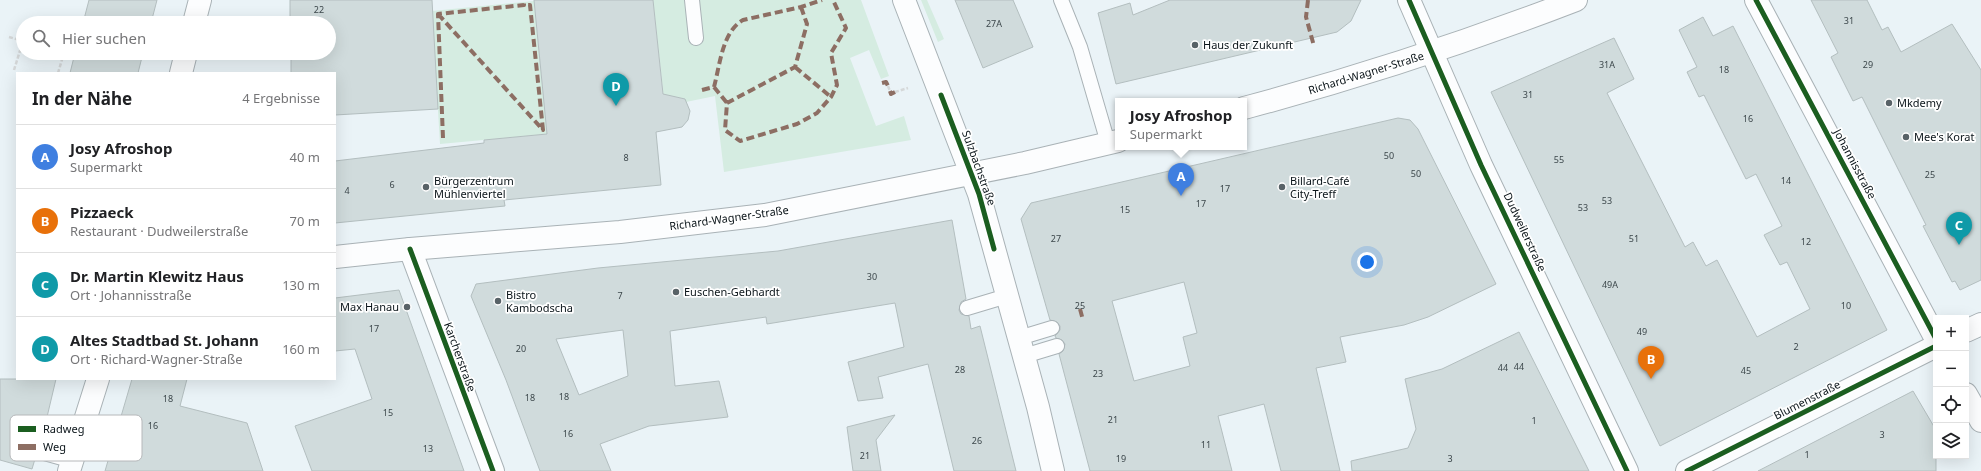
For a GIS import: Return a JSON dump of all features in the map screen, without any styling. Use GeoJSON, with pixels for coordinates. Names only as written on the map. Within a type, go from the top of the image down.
{"type":"FeatureCollection","features":[{"type":"Feature","properties":{"kind":"main road"},"geometry":{"type":"LineString","coordinates":[[196,16],[200,0]]}},
{"type":"Feature","properties":{"kind":"main road","name":"Sulzbachstraße"},"geometry":{"type":"LineString","coordinates":[[904,0],[979,194],[1053,471]]}},
{"type":"Feature","properties":{"kind":"main road","name":"Dudweilerstraße"},"geometry":{"type":"LineString","coordinates":[[1409,0],[1481,165],[1627,471]]}},
{"type":"Feature","properties":{"kind":"main road","name":"Richard-Wagner-Straße"},"geometry":{"type":"LineString","coordinates":[[1247,107],[1315,89],[1432,53],[1576,0]]}},
{"type":"Feature","properties":{"kind":"main road","name":"Johannisstraße"},"geometry":{"type":"LineString","coordinates":[[1756,0],[1933,333]]}},
{"type":"Feature","properties":{"kind":"main road"},"geometry":{"type":"LineString","coordinates":[[182,72],[185,60]]}},
{"type":"Feature","properties":{"kind":"main road","name":"Richard-Wagner-Straße"},"geometry":{"type":"LineString","coordinates":[[336,257],[410,249],[627,231],[765,215],[971,174],[1113,142]]}},
{"type":"Feature","properties":{"kind":"main road","name":"Karcherstraße"},"geometry":{"type":"LineString","coordinates":[[410,249],[493,471]]}},
{"type":"Feature","properties":{"kind":"main road"},"geometry":{"type":"LineString","coordinates":[[1969,330],[1981,324]]}},
{"type":"Feature","properties":{"kind":"main road","name":"Blumenstraße"},"geometry":{"type":"LineString","coordinates":[[1687,471],[1933,348]]}},
{"type":"Feature","properties":{"kind":"main road"},"geometry":{"type":"LineString","coordinates":[[87,415],[98,380]]}},
{"type":"Feature","properties":{"kind":"main road"},"geometry":{"type":"LineString","coordinates":[[1969,399],[1981,421]]}},
{"type":"Feature","properties":{"kind":"lane"},"geometry":{"type":"LineString","coordinates":[[692,0],[696,38]]}},
{"type":"Feature","properties":{"kind":"lane"},"geometry":{"type":"LineString","coordinates":[[1061,0],[1080,47],[1113,142]]}},
{"type":"Feature","properties":{"kind":"lane"},"geometry":{"type":"LineString","coordinates":[[967,308],[1007,296]]}},
{"type":"Feature","properties":{"kind":"lane"},"geometry":{"type":"LineString","coordinates":[[1021,347],[1052,328]]}},
{"type":"Feature","properties":{"kind":"lane"},"geometry":{"type":"LineString","coordinates":[[1021,347],[1057,346]]}},
{"type":"Feature","properties":{"kind":"lane"},"geometry":{"type":"LineString","coordinates":[[60,461],[71,466]]}},
{"type":"Feature","properties":{"kind":"path"},"geometry":{"type":"LineString","coordinates":[[9,37],[16,39]]}},
{"type":"Feature","properties":{"kind":"path"},"geometry":{"type":"LineString","coordinates":[[14,70],[17,60]]}},
{"type":"Feature","properties":{"kind":"path"},"geometry":{"type":"LineString","coordinates":[[58,72],[62,60]]}},
{"type":"Feature","properties":{"kind":"path"},"geometry":{"type":"LineString","coordinates":[[888,86],[890,91]]}},
{"type":"Feature","properties":{"kind":"green space"},"geometry":{"type":"Polygon","coordinates":[[[653,0],[861,0],[889,76],[881,79],[869,50],[850,58],[876,126],[904,116],[911,140],[724,172],[715,96],[686,102],[681,98],[676,97],[664,100],[653,0]]]}},
{"type":"Feature","properties":{"kind":"green space"},"geometry":{"type":"Polygon","coordinates":[[[921,0],[927,0],[944,39],[938,42],[921,0]]]}},
{"type":"Feature","properties":{"kind":"green space"},"geometry":{"type":"Polygon","coordinates":[[[534,1],[547,134],[440,144],[432,11],[534,1]]]}},
{"type":"Feature","properties":{"kind":"building"},"geometry":{"type":"Polygon","coordinates":[[[89,0],[157,0],[153,16],[85,16],[89,0]]]}},
{"type":"Feature","properties":{"kind":"building"},"geometry":{"type":"Polygon","coordinates":[[[290,0],[432,0],[438,109],[336,115],[336,72],[291,72],[291,60],[336,60],[336,16],[290,16],[290,0]]]}},
{"type":"Feature","properties":{"kind":"building"},"geometry":{"type":"Polygon","coordinates":[[[534,0],[653,0],[663,94],[685,99],[690,111],[688,120],[682,127],[656,132],[661,185],[504,200],[505,206],[336,223],[336,161],[484,143],[484,140],[547,134],[534,0]]]}},
{"type":"Feature","properties":{"kind":"building"},"geometry":{"type":"Polygon","coordinates":[[[955,0],[1013,0],[1033,47],[983,68],[955,0]]]}},
{"type":"Feature","properties":{"kind":"building","name":"Haus der Zukunft"},"geometry":{"type":"Polygon","coordinates":[[[1170,0],[1361,0],[1351,21],[1337,32],[1116,84],[1098,13],[1130,3],[1133,15],[1170,0]]]}},
{"type":"Feature","properties":{"kind":"building"},"geometry":{"type":"Polygon","coordinates":[[[1811,0],[1867,0],[1882,30],[1888,27],[1901,52],[1952,24],[1981,70],[1981,280],[1960,290],[1955,281],[1952,282],[1923,226],[1926,225],[1862,97],[1853,101],[1831,57],[1838,53],[1811,0]]]}},
{"type":"Feature","properties":{"kind":"building"},"geometry":{"type":"Polygon","coordinates":[[[1703,17],[1713,36],[1733,26],[1887,330],[1660,446],[1491,92],[1614,38],[1634,79],[1607,93],[1685,247],[1693,242],[1706,266],[1717,260],[1757,337],[1810,309],[1787,262],[1780,265],[1764,235],[1782,226],[1756,174],[1746,179],[1704,95],[1699,97],[1687,72],[1697,67],[1679,30],[1703,17]]]}},
{"type":"Feature","properties":{"kind":"building"},"geometry":{"type":"Polygon","coordinates":[[[73,60],[141,60],[138,72],[70,72],[73,60]]]}},
{"type":"Feature","properties":{"kind":"building"},"geometry":{"type":"Polygon","coordinates":[[[1398,118],[1410,120],[1418,129],[1496,284],[1428,317],[1404,325],[1340,337],[1346,362],[1316,368],[1340,471],[1281,471],[1264,404],[1218,416],[1232,471],[1090,471],[1059,354],[1063,351],[1065,344],[1062,340],[1056,338],[1055,336],[1060,330],[1060,326],[1057,322],[1050,320],[1021,219],[1031,203],[1398,118]],[[1184,282],[1112,301],[1134,381],[1190,366],[1183,337],[1197,333],[1184,282]]]}},
{"type":"Feature","properties":{"kind":"building"},"geometry":{"type":"Polygon","coordinates":[[[952,220],[966,299],[961,302],[959,310],[961,314],[969,316],[971,329],[980,326],[1016,471],[954,471],[928,364],[878,377],[883,398],[858,401],[848,362],[904,347],[895,303],[767,324],[766,317],[670,331],[675,386],[719,381],[728,417],[649,426],[600,444],[611,471],[540,471],[506,380],[471,296],[476,284],[598,268],[778,251],[952,220]],[[623,330],[556,339],[579,395],[628,376],[623,330]]]}},
{"type":"Feature","properties":{"kind":"building"},"geometry":{"type":"Polygon","coordinates":[[[399,290],[464,471],[312,471],[295,426],[372,399],[355,349],[336,351],[336,298],[399,290]]]}},
{"type":"Feature","properties":{"kind":"building"},"geometry":{"type":"Polygon","coordinates":[[[1519,332],[1589,471],[1352,471],[1351,461],[1408,448],[1416,429],[1405,379],[1442,369],[1519,332]]]}},
{"type":"Feature","properties":{"kind":"building"},"geometry":{"type":"Polygon","coordinates":[[[0,379],[56,380],[47,415],[10,415],[10,461],[34,461],[32,469],[0,460],[0,379]]]}},
{"type":"Feature","properties":{"kind":"building"},"geometry":{"type":"Polygon","coordinates":[[[132,380],[187,380],[180,406],[247,423],[263,471],[105,471],[108,461],[142,461],[142,415],[121,415],[132,380]]]}},
{"type":"Feature","properties":{"kind":"building"},"geometry":{"type":"Polygon","coordinates":[[[1913,391],[1933,425],[1933,459],[1936,459],[1936,471],[1758,471],[1913,391]]]}},
{"type":"Feature","properties":{"kind":"building"},"geometry":{"type":"Polygon","coordinates":[[[895,415],[876,440],[881,471],[853,471],[847,427],[895,415]]]}},
{"type":"Feature","properties":{"kind":"marked path"},"geometry":{"type":"LineString","coordinates":[[443,138],[438,14],[524,5],[524,0]]}},
{"type":"Feature","properties":{"kind":"marked path"},"geometry":{"type":"LineString","coordinates":[[702,90],[714,87],[720,59],[726,41],[730,32],[736,25],[743,20],[801,7],[822,0]]}},
{"type":"Feature","properties":{"kind":"marked path"},"geometry":{"type":"LineString","coordinates":[[801,7],[807,24],[795,67],[727,103],[725,130],[740,141],[797,124],[817,113],[831,97],[837,85],[831,53],[846,28],[833,0]]}},
{"type":"Feature","properties":{"kind":"marked path"},"geometry":{"type":"LineString","coordinates":[[1308,0],[1306,17],[1314,46]]}},
{"type":"Feature","properties":{"kind":"marked path"},"geometry":{"type":"LineString","coordinates":[[438,14],[543,130],[530,5],[524,5]]}},
{"type":"Feature","properties":{"kind":"marked path"},"geometry":{"type":"LineString","coordinates":[[795,67],[831,97]]}},
{"type":"Feature","properties":{"kind":"marked path"},"geometry":{"type":"LineString","coordinates":[[882,83],[886,82],[888,86]]}},
{"type":"Feature","properties":{"kind":"marked path"},"geometry":{"type":"LineString","coordinates":[[714,87],[727,103]]}},
{"type":"Feature","properties":{"kind":"marked path"},"geometry":{"type":"LineString","coordinates":[[890,91],[891,94],[895,92]]}},
{"type":"Feature","properties":{"kind":"marked path"},"geometry":{"type":"LineString","coordinates":[[1080,309],[1083,320]]}},
{"type":"Feature","properties":{"kind":"cycle path"},"geometry":{"type":"LineString","coordinates":[[1409,0],[1481,165],[1627,471]]}},
{"type":"Feature","properties":{"kind":"cycle path"},"geometry":{"type":"LineString","coordinates":[[1756,0],[1933,333]]}},
{"type":"Feature","properties":{"kind":"cycle path"},"geometry":{"type":"LineString","coordinates":[[941,95],[979,194],[994,249]]}},
{"type":"Feature","properties":{"kind":"cycle path"},"geometry":{"type":"LineString","coordinates":[[410,249],[493,471]]}},
{"type":"Feature","properties":{"kind":"cycle path"},"geometry":{"type":"LineString","coordinates":[[1687,471],[1933,348]]}},
{"type":"Feature","properties":{"kind":"place","name":"Haus der Zukunft"},"geometry":{"type":"Point","coordinates":[1195,45]}},
{"type":"Feature","properties":{"kind":"place","name":"Mkdemy"},"geometry":{"type":"Point","coordinates":[1889,103]}},
{"type":"Feature","properties":{"kind":"place","name":"Altes Stadtbad St. Johann"},"geometry":{"type":"Point","coordinates":[616,106]}},
{"type":"Feature","properties":{"kind":"place","name":"Mee's Korat"},"geometry":{"type":"Point","coordinates":[1906,137]}},
{"type":"Feature","properties":{"kind":"place","name":"Bürgerzentrum Mühlenviertel"},"geometry":{"type":"Point","coordinates":[426,187]}},
{"type":"Feature","properties":{"kind":"place","name":"Billard-Café City-Treff"},"geometry":{"type":"Point","coordinates":[1282,187]}},
{"type":"Feature","properties":{"kind":"place","name":"Josy Afroshop"},"geometry":{"type":"Point","coordinates":[1181,196]}},
{"type":"Feature","properties":{"kind":"place","name":"Dr. Martin Klewitz Haus"},"geometry":{"type":"Point","coordinates":[1959,245]}},
{"type":"Feature","properties":{"kind":"place","name":"Euschen-Gebhardt"},"geometry":{"type":"Point","coordinates":[676,292]}},
{"type":"Feature","properties":{"kind":"place","name":"Bistro Kambodscha"},"geometry":{"type":"Point","coordinates":[498,301]}},
{"type":"Feature","properties":{"kind":"place","name":"Max Hanau"},"geometry":{"type":"Point","coordinates":[407,307]}},
{"type":"Feature","properties":{"kind":"place","name":"Pizzaeck"},"geometry":{"type":"Point","coordinates":[1651,379]}}]}
